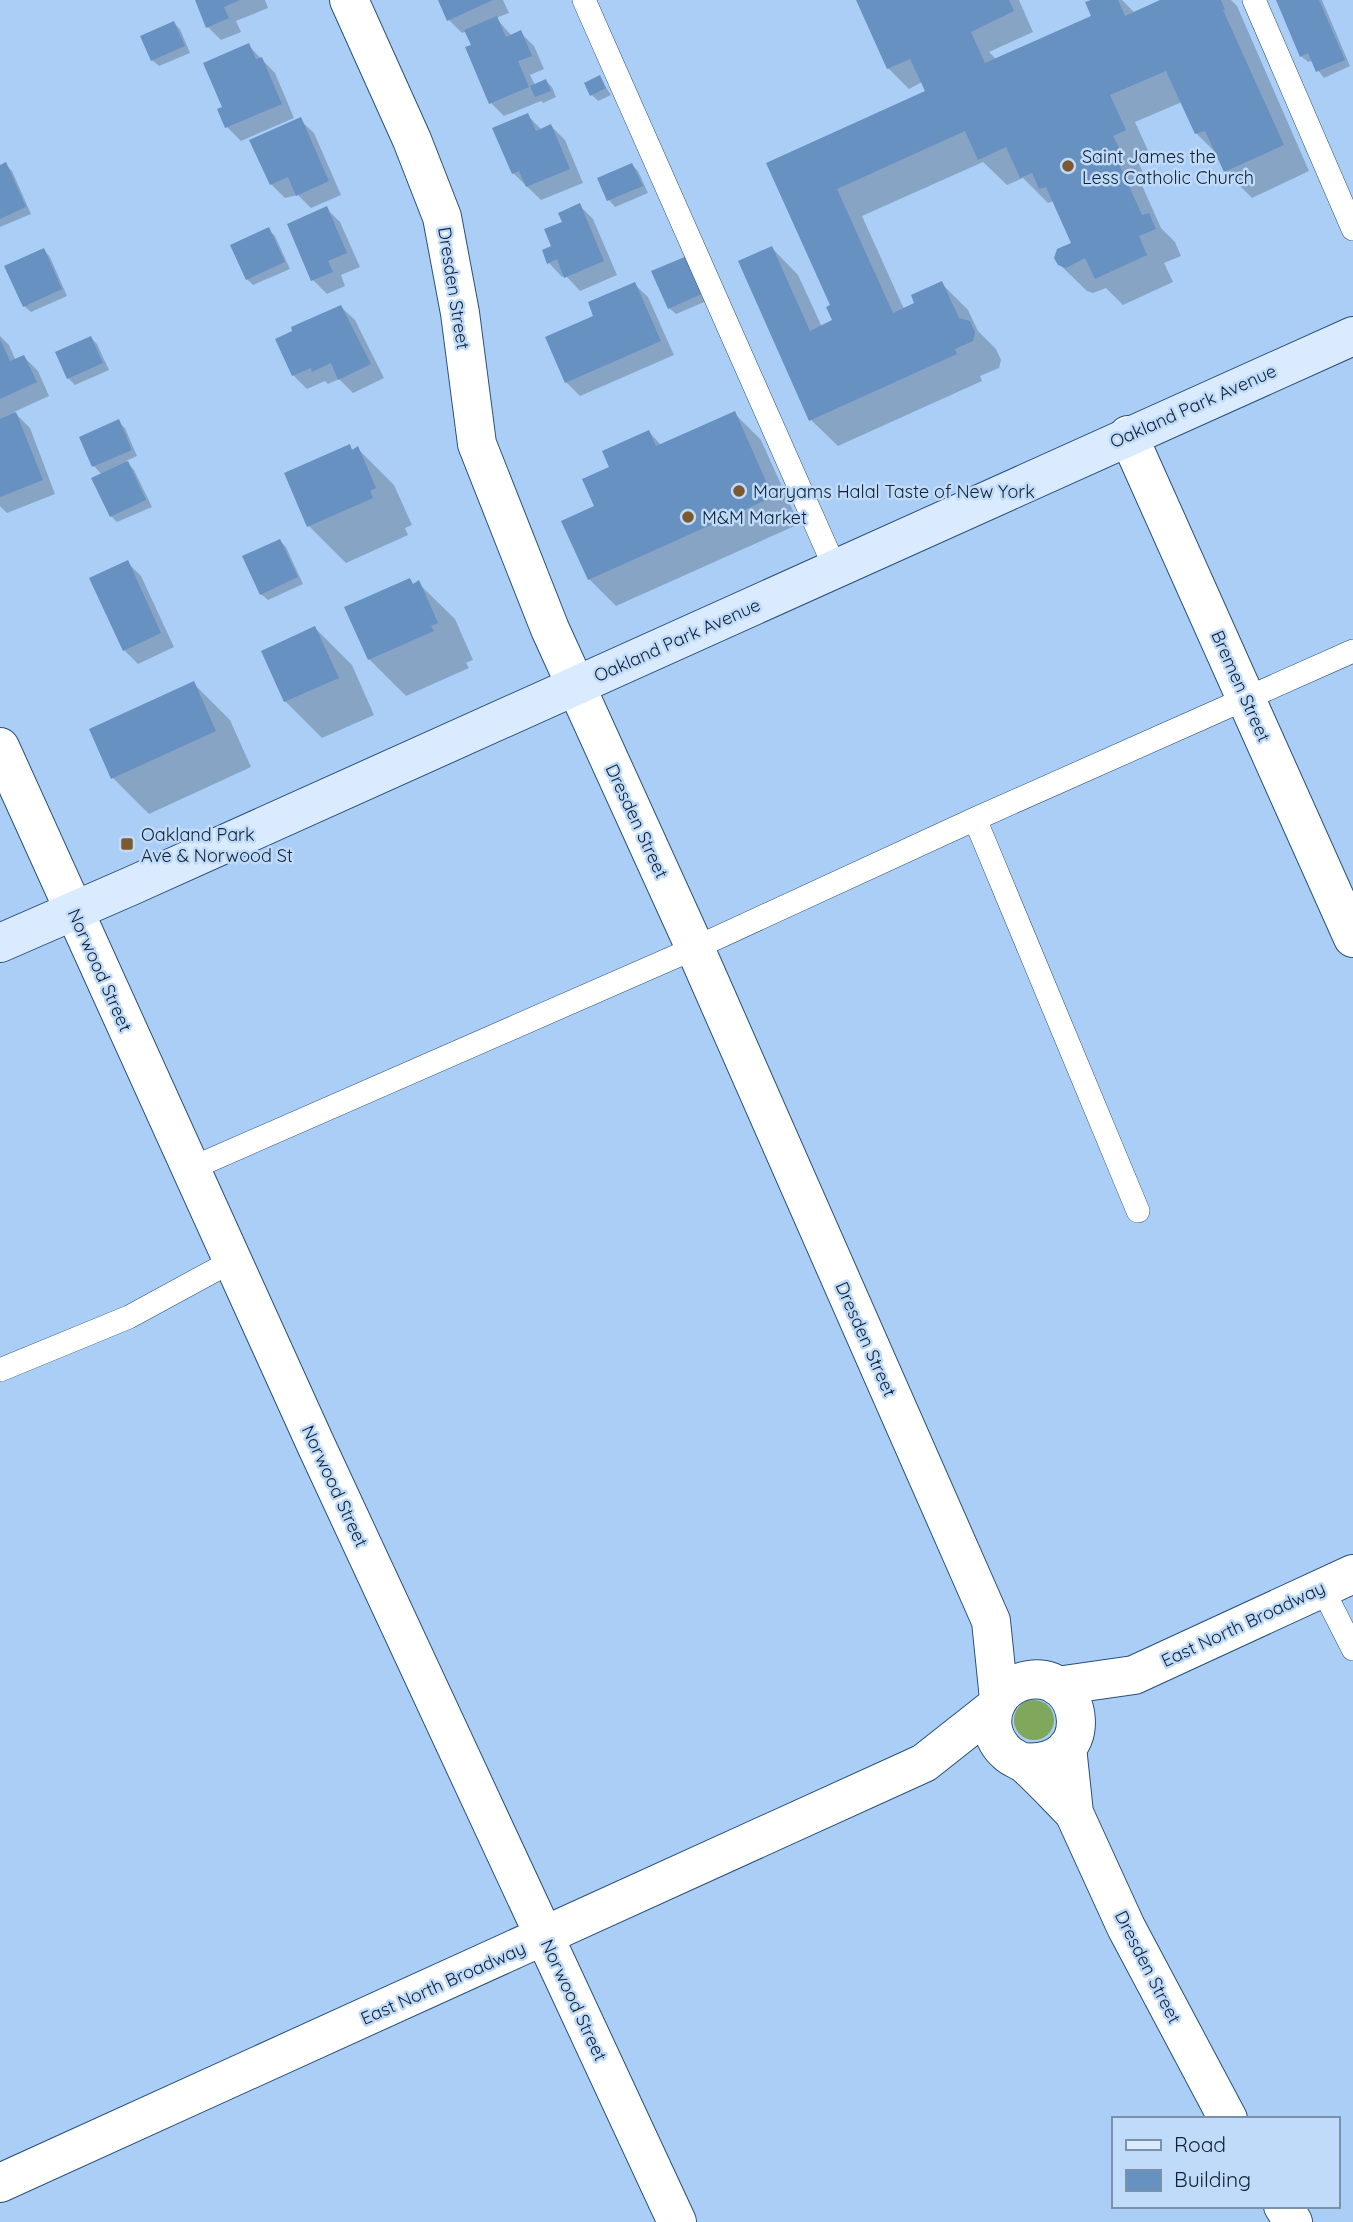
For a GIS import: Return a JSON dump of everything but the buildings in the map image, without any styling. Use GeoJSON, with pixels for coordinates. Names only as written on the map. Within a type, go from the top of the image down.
{"type":"FeatureCollection","features":[{"type":"Feature","properties":{"kind":"main road","name":"Oakland Park Avenue"},"geometry":{"type":"LineString","coordinates":[[0,943],[1353,335]]}},
{"type":"Feature","properties":{"kind":"street","name":"Dresden Street"},"geometry":{"type":"LineString","coordinates":[[349,0],[412,141],[442,217],[460,313],[477,444],[550,629],[695,948],[991,1621],[997,1703]]}},
{"type":"Feature","properties":{"kind":"street","name":"Bremen Street"},"geometry":{"type":"LineString","coordinates":[[1128,435],[1353,938]]}},
{"type":"Feature","properties":{"kind":"street","name":"Norwood Street"},"geometry":{"type":"LineString","coordinates":[[0,747],[232,1261],[677,2222]]}},
{"type":"Feature","properties":{"kind":"street","name":"East North Broadway"},"geometry":{"type":"LineString","coordinates":[[1051,1683],[1134,1675],[1338,1581]]}},
{"type":"Feature","properties":{"kind":"street","name":"Dresden Street"},"geometry":{"type":"LineString","coordinates":[[991,1621],[1051,1683]]}},
{"type":"Feature","properties":{"kind":"street","name":"East North Broadway"},"geometry":{"type":"LineString","coordinates":[[1070,1744],[1134,1675]]}},
{"type":"Feature","properties":{"kind":"street"},"geometry":{"type":"LineString","coordinates":[[1033,1679],[1051,1683],[1066,1694],[1076,1712],[1077,1722],[1070,1744],[1061,1754],[1043,1763],[1014,1757],[999,1744],[992,1726],[997,1703],[1012,1685],[1021,1681],[1033,1679]]}},
{"type":"Feature","properties":{"kind":"street","name":"East North Broadway"},"geometry":{"type":"LineString","coordinates":[[0,2183],[924,1763],[997,1703]]}},
{"type":"Feature","properties":{"kind":"street","name":"Dresden Street"},"geometry":{"type":"LineString","coordinates":[[1070,1744],[1074,1813],[1126,1927],[1227,2117]]}},
{"type":"Feature","properties":{"kind":"street","name":"Dresden Street"},"geometry":{"type":"LineString","coordinates":[[1014,1757],[1074,1813]]}},
{"type":"Feature","properties":{"kind":"street","name":"East North Broadway"},"geometry":{"type":"LineString","coordinates":[[924,1763],[1014,1757]]}},
{"type":"Feature","properties":{"kind":"lane"},"geometry":{"type":"LineString","coordinates":[[584,0],[835,568]]}},
{"type":"Feature","properties":{"kind":"lane"},"geometry":{"type":"LineString","coordinates":[[1254,0],[1353,229]]}},
{"type":"Feature","properties":{"kind":"lane"},"geometry":{"type":"LineString","coordinates":[[190,1169],[695,948],[975,819],[1353,651]]}},
{"type":"Feature","properties":{"kind":"lane"},"geometry":{"type":"LineString","coordinates":[[975,819],[1138,1211]]}},
{"type":"Feature","properties":{"kind":"lane"},"geometry":{"type":"LineString","coordinates":[[0,1370],[129,1317],[232,1261]]}},
{"type":"Feature","properties":{"kind":"lane"},"geometry":{"type":"LineString","coordinates":[[1338,1581],[1353,1649]]}},
{"type":"Feature","properties":{"kind":"green space"},"geometry":{"type":"Polygon","coordinates":[[[1034,1700],[1042,1701],[1048,1706],[1053,1712],[1053,1728],[1048,1734],[1042,1739],[1034,1740],[1026,1739],[1020,1734],[1015,1728],[1014,1720],[1015,1712],[1020,1706],[1026,1701],[1034,1700]]]}},
{"type":"Feature","properties":{"kind":"place","name":"Saint James the Less Catholic Church"},"geometry":{"type":"Point","coordinates":[1068,166]}},
{"type":"Feature","properties":{"kind":"place","name":"Maryams Halal Taste of New York"},"geometry":{"type":"Point","coordinates":[739,491]}},
{"type":"Feature","properties":{"kind":"place","name":"M&M Market"},"geometry":{"type":"Point","coordinates":[688,517]}},
{"type":"Feature","properties":{"kind":"place","name":"Oakland Park Ave & Norwood St"},"geometry":{"type":"Point","coordinates":[127,844]}}]}
